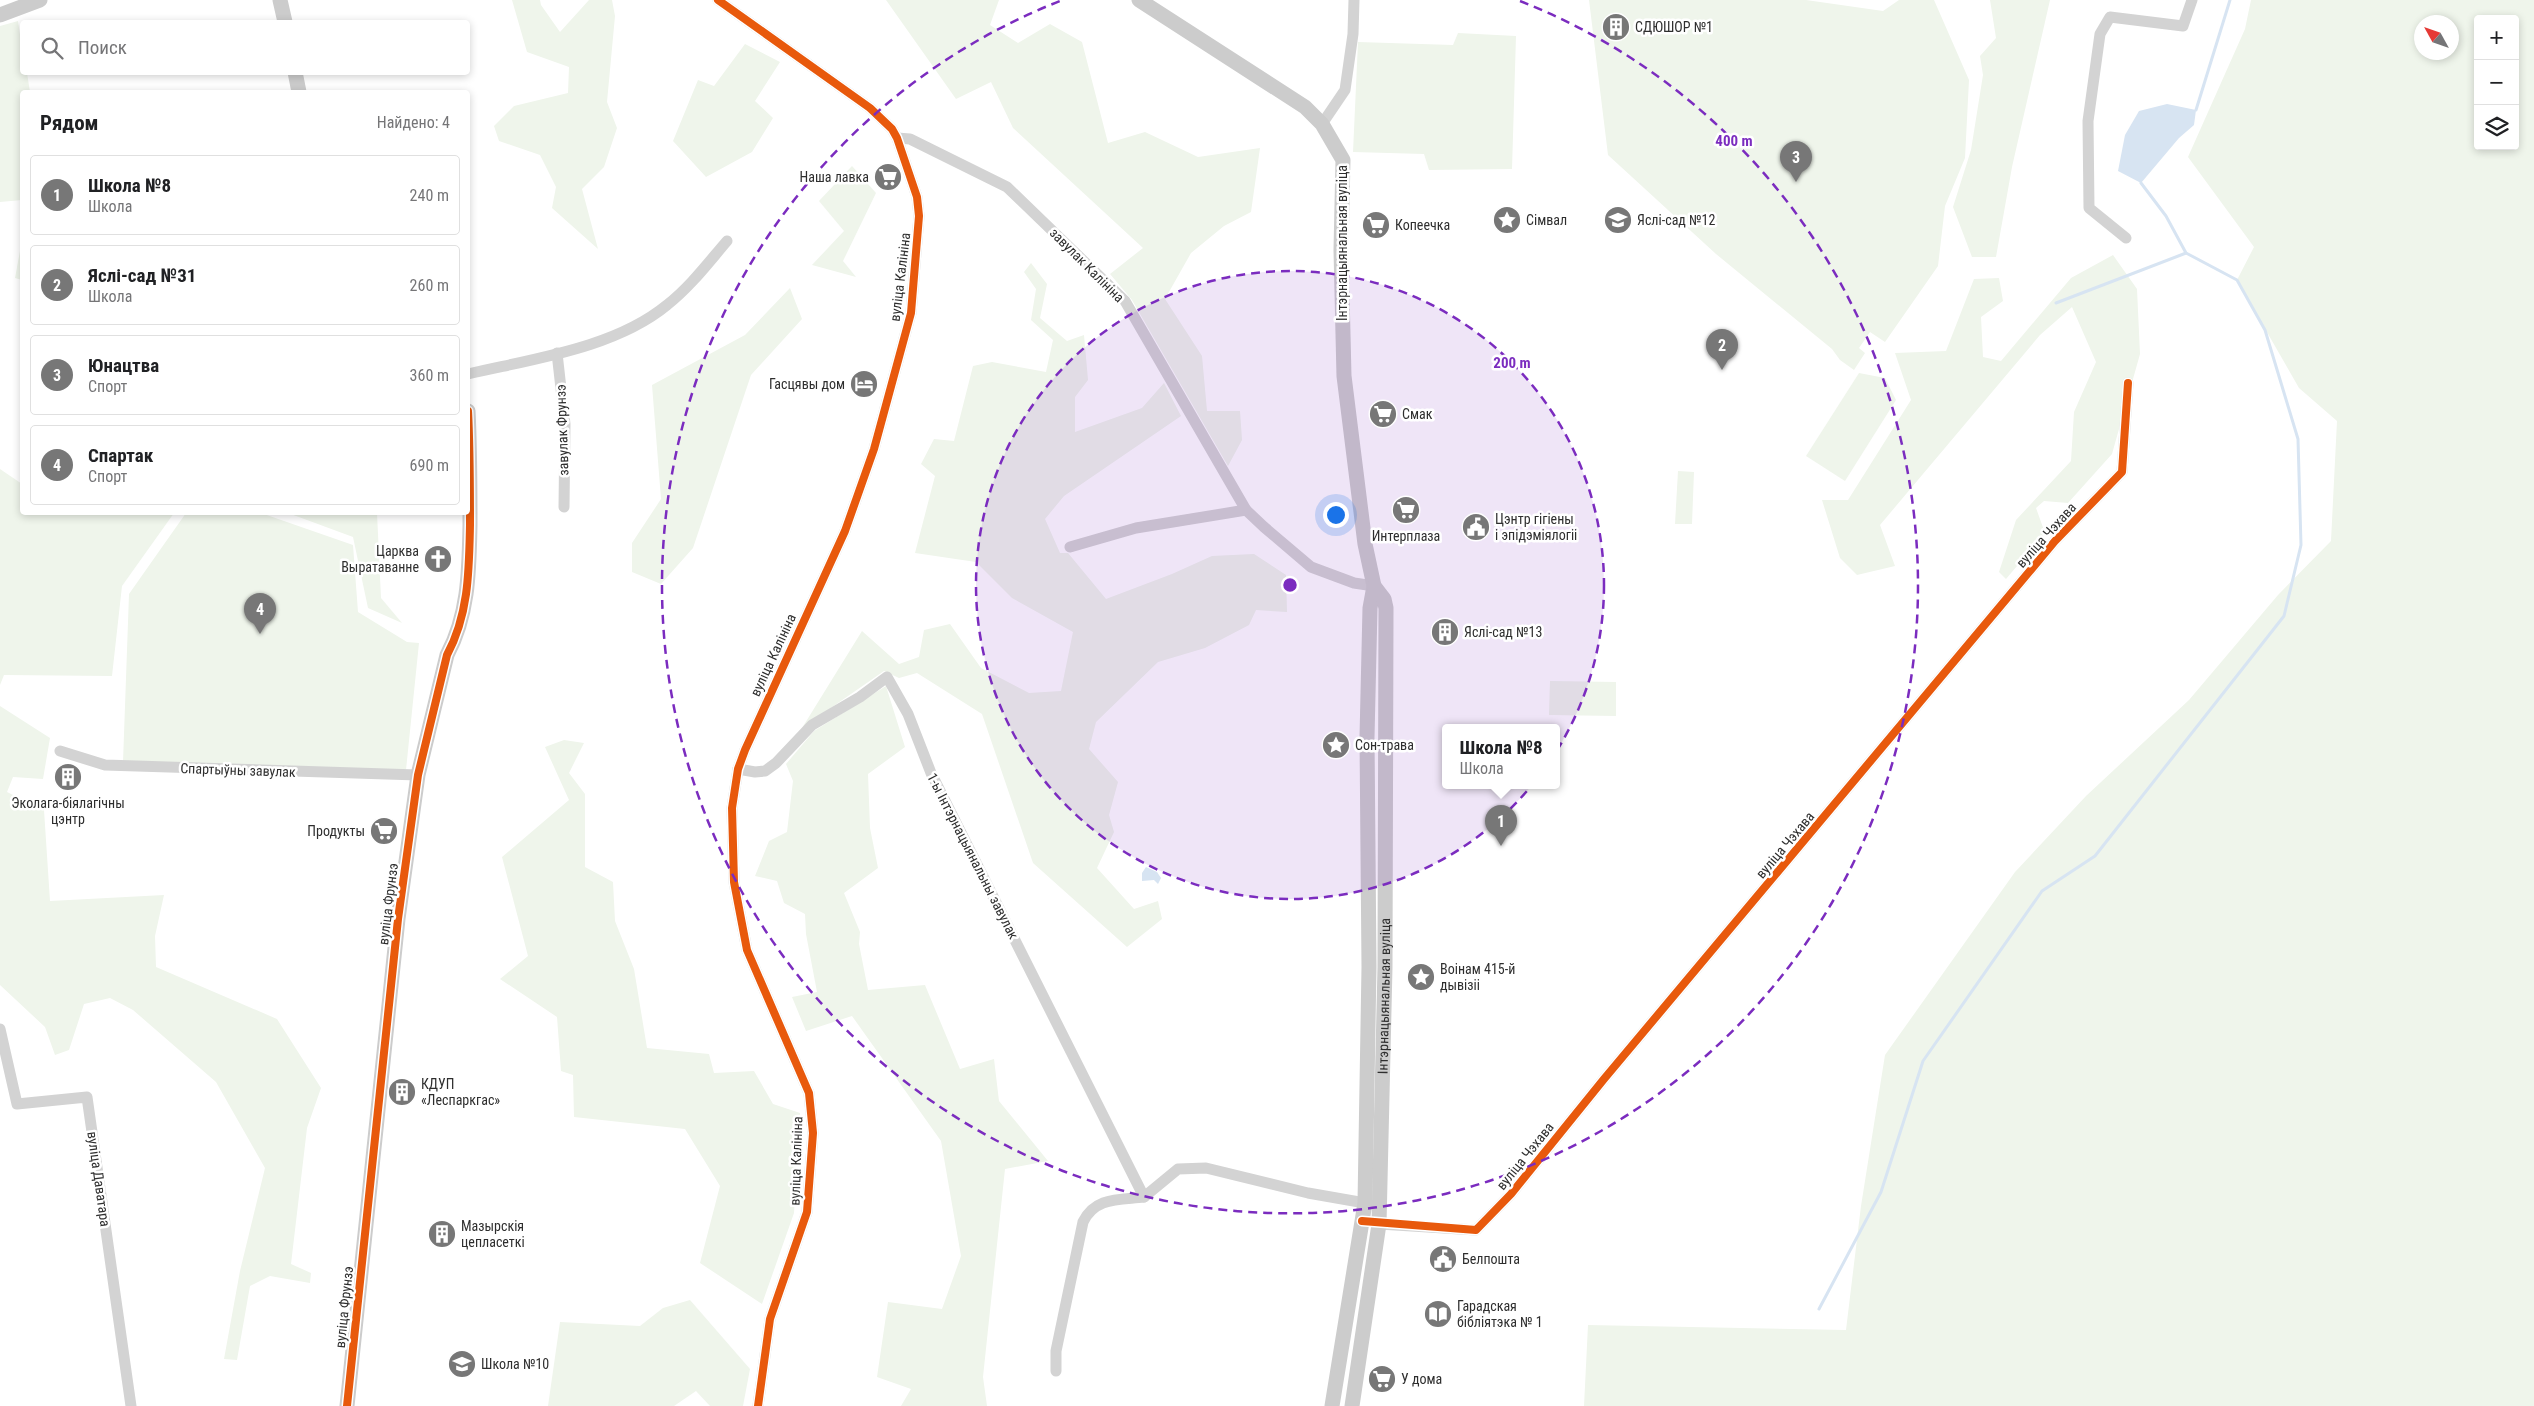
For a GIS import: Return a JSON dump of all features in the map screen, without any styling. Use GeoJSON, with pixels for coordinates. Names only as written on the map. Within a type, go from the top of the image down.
{"type":"FeatureCollection","features":[{"type":"Feature","properties":{"kind":"main road"},"geometry":{"type":"LineString","coordinates":[[0,16],[40,0]]}},
{"type":"Feature","properties":{"kind":"main road"},"geometry":{"type":"LineString","coordinates":[[280,0],[285,20]]}},
{"type":"Feature","properties":{"kind":"main road","name":"Інтэрнацыянальная вуліца"},"geometry":{"type":"LineString","coordinates":[[1139,0],[1305,107],[1322,124],[1343,160],[1341,250],[1344,376],[1365,544],[1374,586],[1370,608],[1367,737],[1369,967],[1365,1202],[1332,1406]]}},
{"type":"Feature","properties":{"kind":"main road"},"geometry":{"type":"LineString","coordinates":[[296,75],[299,90]]}},
{"type":"Feature","properties":{"kind":"main road","name":"вуліца Фрунзэ"},"geometry":{"type":"LineString","coordinates":[[347,1406],[398,919],[418,775],[447,655],[456,638],[466,602],[469,515]]}},
{"type":"Feature","properties":{"kind":"main road","name":"Інтэрнацыянальная вуліца"},"geometry":{"type":"LineString","coordinates":[[1352,1406],[1379,1224],[1385,967],[1386,608],[1384,599],[1374,586]]}},
{"type":"Feature","properties":{"kind":"main road"},"geometry":{"type":"LineString","coordinates":[[1369,967],[1385,967]]}},
{"type":"Feature","properties":{"kind":"main road"},"geometry":{"type":"LineString","coordinates":[[1362,1221],[1379,1224]]}},
{"type":"Feature","properties":{"kind":"street","name":"вуліца Калініна"},"geometry":{"type":"LineString","coordinates":[[718,0],[870,108],[888,125],[897,138],[916,197],[919,216],[911,313],[874,449],[845,531],[759,715],[738,769],[732,808],[734,882],[746,950],[809,1093],[813,1133],[807,1212],[770,1319],[758,1406]]}},
{"type":"Feature","properties":{"kind":"street"},"geometry":{"type":"LineString","coordinates":[[1322,124],[1345,90],[1353,34],[1354,0]]}},
{"type":"Feature","properties":{"kind":"street"},"geometry":{"type":"LineString","coordinates":[[2126,238],[2089,208],[2088,121],[2100,34],[2110,18],[2184,26],[2192,0]]}},
{"type":"Feature","properties":{"kind":"street","name":"завулак Калініна"},"geometry":{"type":"LineString","coordinates":[[897,138],[910,139],[1007,187],[1126,301],[1246,510],[1312,567],[1354,583],[1374,586]]}},
{"type":"Feature","properties":{"kind":"street"},"geometry":{"type":"LineString","coordinates":[[470,374],[558,353],[622,333],[667,305],[698,274],[726,240]]}},
{"type":"Feature","properties":{"kind":"street","name":"завулак Фрунзэ"},"geometry":{"type":"LineString","coordinates":[[558,353],[565,424],[564,507]]}},
{"type":"Feature","properties":{"kind":"street","name":"вуліца Чэхава"},"geometry":{"type":"LineString","coordinates":[[1379,1224],[1476,1230],[1511,1194],[1604,1079],[2054,541],[2122,472],[2128,383]]}},
{"type":"Feature","properties":{"kind":"street"},"geometry":{"type":"LineString","coordinates":[[1070,547],[1136,528],[1246,510]]}},
{"type":"Feature","properties":{"kind":"street","name":"1-ы Інтэрнацыянальны завулак"},"geometry":{"type":"LineString","coordinates":[[738,769],[755,772],[765,771],[776,763],[812,725],[860,697],[887,677],[908,714],[931,774],[1144,1197]]}},
{"type":"Feature","properties":{"kind":"street","name":"Спартыўны завулак"},"geometry":{"type":"LineString","coordinates":[[60,751],[105,766],[418,775]]}},
{"type":"Feature","properties":{"kind":"street","name":"вуліца Даватара"},"geometry":{"type":"LineString","coordinates":[[0,1029],[17,1104],[87,1097],[131,1406]]}},
{"type":"Feature","properties":{"kind":"street"},"geometry":{"type":"LineString","coordinates":[[1056,1371],[1056,1351],[1083,1222],[1089,1210],[1100,1203],[1144,1197],[1178,1169],[1206,1168],[1308,1193],[1365,1202]]}},
{"type":"Feature","properties":{"kind":"shaded area"},"geometry":{"type":"Polygon","coordinates":[[[512,0],[540,0],[541,5],[560,32],[589,0],[612,0],[615,16],[607,102],[617,128],[604,167],[582,189],[598,249],[552,208],[556,187],[540,155],[499,141],[494,126],[514,106],[568,93],[569,67],[527,52],[512,0]]]}},
{"type":"Feature","properties":{"kind":"shaded area"},"geometry":{"type":"Polygon","coordinates":[[[886,0],[999,0],[990,25],[1018,43],[1050,24],[1082,42],[1108,143],[1145,132],[1198,157],[1260,148],[1251,212],[1224,226],[1191,253],[1165,299],[1202,356],[1207,411],[1240,411],[1242,440],[1228,466],[1132,300],[1110,274],[1143,248],[1013,128],[991,82],[956,99],[886,0]]]}},
{"type":"Feature","properties":{"kind":"shaded area"},"geometry":{"type":"Polygon","coordinates":[[[1589,0],[1806,0],[1883,11],[1899,0],[1934,0],[1969,80],[1965,158],[1945,206],[1938,266],[1885,342],[1870,332],[1859,348],[1865,353],[1854,370],[1840,360],[1832,349],[1716,254],[1608,155],[1589,0]]]}},
{"type":"Feature","properties":{"kind":"shaded area"},"geometry":{"type":"Polygon","coordinates":[[[1990,0],[2050,0],[2012,167],[1996,257],[1972,257],[1953,207],[1971,150],[1983,75],[1980,56],[1996,38],[1990,0]]]}},
{"type":"Feature","properties":{"kind":"shaded area"},"geometry":{"type":"Polygon","coordinates":[[[2251,0],[2534,0],[2534,1406],[1584,1406],[1588,1325],[1846,1330],[1861,1206],[1885,1055],[2015,872],[2086,796],[2189,700],[2278,595],[2331,541],[2337,421],[2299,388],[2237,280],[2254,247],[2188,157],[2245,29],[2251,0]]]}},
{"type":"Feature","properties":{"kind":"shaded area"},"geometry":{"type":"Polygon","coordinates":[[[18,21],[20,75],[27,75],[30,90],[20,90],[20,200],[0,202],[0,26],[18,21]]]}},
{"type":"Feature","properties":{"kind":"shaded area"},"geometry":{"type":"Polygon","coordinates":[[[1458,33],[1516,36],[1512,169],[1429,170],[1424,154],[1353,152],[1358,42],[1453,45],[1458,33]]]}},
{"type":"Feature","properties":{"kind":"shaded area"},"geometry":{"type":"Polygon","coordinates":[[[745,44],[780,62],[755,101],[773,118],[752,152],[706,177],[673,141],[698,80],[714,86],[745,44]]]}},
{"type":"Feature","properties":{"kind":"shaded area"},"geometry":{"type":"Polygon","coordinates":[[[852,166],[876,193],[843,261],[856,277],[812,265],[844,231],[819,201],[852,166]]]}},
{"type":"Feature","properties":{"kind":"shaded area"},"geometry":{"type":"Polygon","coordinates":[[[20,251],[20,279],[15,278],[20,251]]]}},
{"type":"Feature","properties":{"kind":"shaded area"},"geometry":{"type":"Polygon","coordinates":[[[2113,255],[2137,289],[2140,354],[2112,454],[2068,503],[2044,501],[2036,508],[2045,533],[2006,579],[1999,572],[2016,520],[2071,461],[2074,412],[2096,362],[2072,307],[2040,335],[1880,525],[1895,566],[1857,575],[1840,558],[1822,500],[1848,500],[1911,400],[1895,353],[1946,351],[1974,279],[1999,278],[2003,301],[1981,317],[1983,357],[2001,361],[2071,278],[2113,255]]]}},
{"type":"Feature","properties":{"kind":"shaded area"},"geometry":{"type":"Polygon","coordinates":[[[1031,263],[1047,284],[1040,318],[1067,341],[1084,335],[1088,380],[1075,397],[1075,432],[1142,408],[1164,383],[1181,416],[1064,496],[1045,519],[1060,553],[1068,553],[1106,599],[1172,574],[1212,556],[1254,554],[1286,575],[1287,612],[1256,610],[1249,625],[1205,648],[1158,662],[1096,722],[1089,749],[1118,782],[1109,815],[1114,832],[1097,868],[1134,909],[1158,901],[1162,919],[1127,947],[1033,863],[982,714],[917,673],[899,678],[884,671],[802,728],[862,631],[899,664],[919,657],[924,630],[950,624],[981,668],[1029,693],[1061,691],[1073,632],[1012,598],[976,562],[915,553],[935,476],[921,464],[934,439],[954,441],[973,366],[992,362],[1046,372],[1053,340],[1031,320],[1036,289],[1024,272],[1031,263]]]}},
{"type":"Feature","properties":{"kind":"shaded area"},"geometry":{"type":"Polygon","coordinates":[[[790,288],[802,319],[751,375],[693,548],[661,584],[632,572],[632,543],[661,499],[652,385],[745,335],[790,288]]]}},
{"type":"Feature","properties":{"kind":"shaded area"},"geometry":{"type":"Polygon","coordinates":[[[1859,373],[1885,378],[1896,400],[1845,481],[1806,456],[1859,373]]]}},
{"type":"Feature","properties":{"kind":"shaded area"},"geometry":{"type":"Polygon","coordinates":[[[0,469],[20,483],[20,515],[173,515],[122,586],[112,676],[4,675],[0,685],[0,469]]]}},
{"type":"Feature","properties":{"kind":"shaded area"},"geometry":{"type":"Polygon","coordinates":[[[1678,471],[1694,472],[1692,524],[1675,524],[1678,471]]]}},
{"type":"Feature","properties":{"kind":"shaded area"},"geometry":{"type":"Polygon","coordinates":[[[185,515],[267,515],[353,545],[358,612],[407,642],[419,643],[406,770],[123,762],[129,594],[185,515]]]}},
{"type":"Feature","properties":{"kind":"shaded area"},"geometry":{"type":"Polygon","coordinates":[[[293,515],[377,515],[381,598],[402,623],[368,608],[353,537],[293,515]]]}},
{"type":"Feature","properties":{"kind":"shaded area"},"geometry":{"type":"Polygon","coordinates":[[[1550,681],[1616,682],[1616,716],[1549,715],[1550,681]]]}},
{"type":"Feature","properties":{"kind":"shaded area"},"geometry":{"type":"Polygon","coordinates":[[[886,686],[905,747],[868,774],[870,828],[878,868],[844,893],[860,932],[859,944],[868,990],[925,985],[960,1069],[994,1059],[999,1101],[1048,1161],[1005,1169],[983,1377],[987,1406],[901,1406],[911,1389],[877,1377],[888,1302],[942,1309],[961,1256],[941,1141],[852,1016],[806,1031],[792,997],[817,992],[806,934],[805,914],[784,903],[777,881],[755,876],[769,841],[787,832],[793,781],[786,764],[814,731],[886,686]]]}},
{"type":"Feature","properties":{"kind":"shaded area"},"geometry":{"type":"Polygon","coordinates":[[[0,706],[50,738],[43,779],[13,777],[7,792],[44,810],[50,901],[164,895],[155,936],[156,967],[277,1019],[321,1088],[307,1128],[291,1264],[311,1273],[310,1283],[270,1276],[250,1286],[237,1360],[224,1359],[240,1271],[265,1168],[216,1082],[133,1010],[110,998],[84,1004],[69,1050],[55,1055],[45,1027],[0,985],[0,706]]]}},
{"type":"Feature","properties":{"kind":"shaded area"},"geometry":{"type":"Polygon","coordinates":[[[564,740],[584,743],[569,773],[585,794],[585,867],[613,882],[615,921],[634,969],[647,1048],[709,1054],[714,1073],[754,1071],[773,1104],[800,1113],[794,1213],[762,1304],[700,1263],[720,1186],[685,1129],[574,1117],[573,1075],[561,1071],[557,1017],[500,979],[528,956],[502,857],[569,800],[545,747],[564,740]]]}},
{"type":"Feature","properties":{"kind":"shaded area"},"geometry":{"type":"Polygon","coordinates":[[[690,1300],[750,1369],[743,1406],[710,1406],[696,1391],[674,1406],[548,1406],[560,1322],[640,1326],[663,1308],[690,1300]]]}},
{"type":"Feature","properties":{"kind":"water"},"geometry":{"type":"Polygon","coordinates":[[[2167,104],[2196,110],[2194,125],[2179,138],[2141,183],[2118,171],[2125,135],[2139,111],[2167,104]]]}},
{"type":"Feature","properties":{"kind":"water"},"geometry":{"type":"Polygon","coordinates":[[[1146,867],[1157,872],[1161,878],[1158,884],[1154,880],[1142,881],[1142,873],[1146,867]]]}},
{"type":"Feature","properties":{"kind":"waterway"},"geometry":{"type":"LineString","coordinates":[[2196,110],[2230,0]]}},
{"type":"Feature","properties":{"kind":"waterway"},"geometry":{"type":"LineString","coordinates":[[1819,1309],[1881,1192],[1923,1061],[2042,891],[2095,856],[2284,616],[2301,545],[2298,439],[2265,330],[2237,280],[2186,253],[2166,216],[2141,183]]}},
{"type":"Feature","properties":{"kind":"waterway"},"geometry":{"type":"LineString","coordinates":[[2056,303],[2186,253]]}},
{"type":"Feature","properties":{"kind":"cycle path"},"geometry":{"type":"LineString","coordinates":[[718,0],[870,108],[892,129],[897,138],[917,197],[919,216],[911,313],[874,449],[845,531],[745,750],[738,769],[732,808],[734,882],[747,950],[809,1093],[813,1133],[807,1212],[770,1319],[758,1406]]}},
{"type":"Feature","properties":{"kind":"cycle path"},"geometry":{"type":"LineString","coordinates":[[1362,1221],[1476,1230],[1511,1194],[1604,1079],[2055,541],[2122,472],[2128,383]]}},
{"type":"Feature","properties":{"kind":"cycle path"},"geometry":{"type":"LineString","coordinates":[[470,454],[470,515]]}},
{"type":"Feature","properties":{"kind":"cycle path"},"geometry":{"type":"LineString","coordinates":[[347,1406],[398,919],[418,775],[447,655],[460,624],[464,608],[469,559],[470,515]]}},
{"type":"Feature","properties":{"kind":"place","name":"СДЮШОР №1"},"geometry":{"type":"Point","coordinates":[1616,27]}},
{"type":"Feature","properties":{"kind":"place","name":"Наша лавка"},"geometry":{"type":"Point","coordinates":[888,177]}},
{"type":"Feature","properties":{"kind":"place","name":"Юнацтва"},"geometry":{"type":"Point","coordinates":[1796,182]}},
{"type":"Feature","properties":{"kind":"place","name":"Сімвал"},"geometry":{"type":"Point","coordinates":[1507,220]}},
{"type":"Feature","properties":{"kind":"place","name":"Яслі-сад №12"},"geometry":{"type":"Point","coordinates":[1618,220]}},
{"type":"Feature","properties":{"kind":"place","name":"Копеечка"},"geometry":{"type":"Point","coordinates":[1376,225]}},
{"type":"Feature","properties":{"kind":"place","name":"Яслі-сад №31"},"geometry":{"type":"Point","coordinates":[1722,370]}},
{"type":"Feature","properties":{"kind":"place","name":"Гасцявы дом"},"geometry":{"type":"Point","coordinates":[864,384]}},
{"type":"Feature","properties":{"kind":"place","name":"Смак"},"geometry":{"type":"Point","coordinates":[1383,414]}},
{"type":"Feature","properties":{"kind":"place","name":"Интерплаза"},"geometry":{"type":"Point","coordinates":[1406,510]}},
{"type":"Feature","properties":{"kind":"place","name":"Цэнтр гігіены і эпідэміялогіі"},"geometry":{"type":"Point","coordinates":[1476,527]}},
{"type":"Feature","properties":{"kind":"place","name":"Царква Выратаванне"},"geometry":{"type":"Point","coordinates":[438,559]}},
{"type":"Feature","properties":{"kind":"place","name":"Яслі-сад №13"},"geometry":{"type":"Point","coordinates":[1445,632]}},
{"type":"Feature","properties":{"kind":"place","name":"Спартак"},"geometry":{"type":"Point","coordinates":[260,634]}},
{"type":"Feature","properties":{"kind":"place","name":"Сон-трава"},"geometry":{"type":"Point","coordinates":[1336,745]}},
{"type":"Feature","properties":{"kind":"place","name":"Эколага-біялагічны цэнтр"},"geometry":{"type":"Point","coordinates":[68,777]}},
{"type":"Feature","properties":{"kind":"place","name":"Продукты"},"geometry":{"type":"Point","coordinates":[384,831]}},
{"type":"Feature","properties":{"kind":"place","name":"Школа №8"},"geometry":{"type":"Point","coordinates":[1501,846]}},
{"type":"Feature","properties":{"kind":"place","name":"Воінам 415-й дывізіі"},"geometry":{"type":"Point","coordinates":[1421,977]}},
{"type":"Feature","properties":{"kind":"place","name":"КДУП «Леспаркгас»"},"geometry":{"type":"Point","coordinates":[402,1092]}},
{"type":"Feature","properties":{"kind":"place","name":"Мазырскія цепласеткі"},"geometry":{"type":"Point","coordinates":[442,1234]}},
{"type":"Feature","properties":{"kind":"place","name":"Белпошта"},"geometry":{"type":"Point","coordinates":[1443,1259]}},
{"type":"Feature","properties":{"kind":"place","name":"Гарадская бібліятэка № 1"},"geometry":{"type":"Point","coordinates":[1438,1314]}},
{"type":"Feature","properties":{"kind":"place","name":"Школа №10"},"geometry":{"type":"Point","coordinates":[462,1364]}},
{"type":"Feature","properties":{"kind":"place","name":"У дома"},"geometry":{"type":"Point","coordinates":[1382,1379]}}]}
